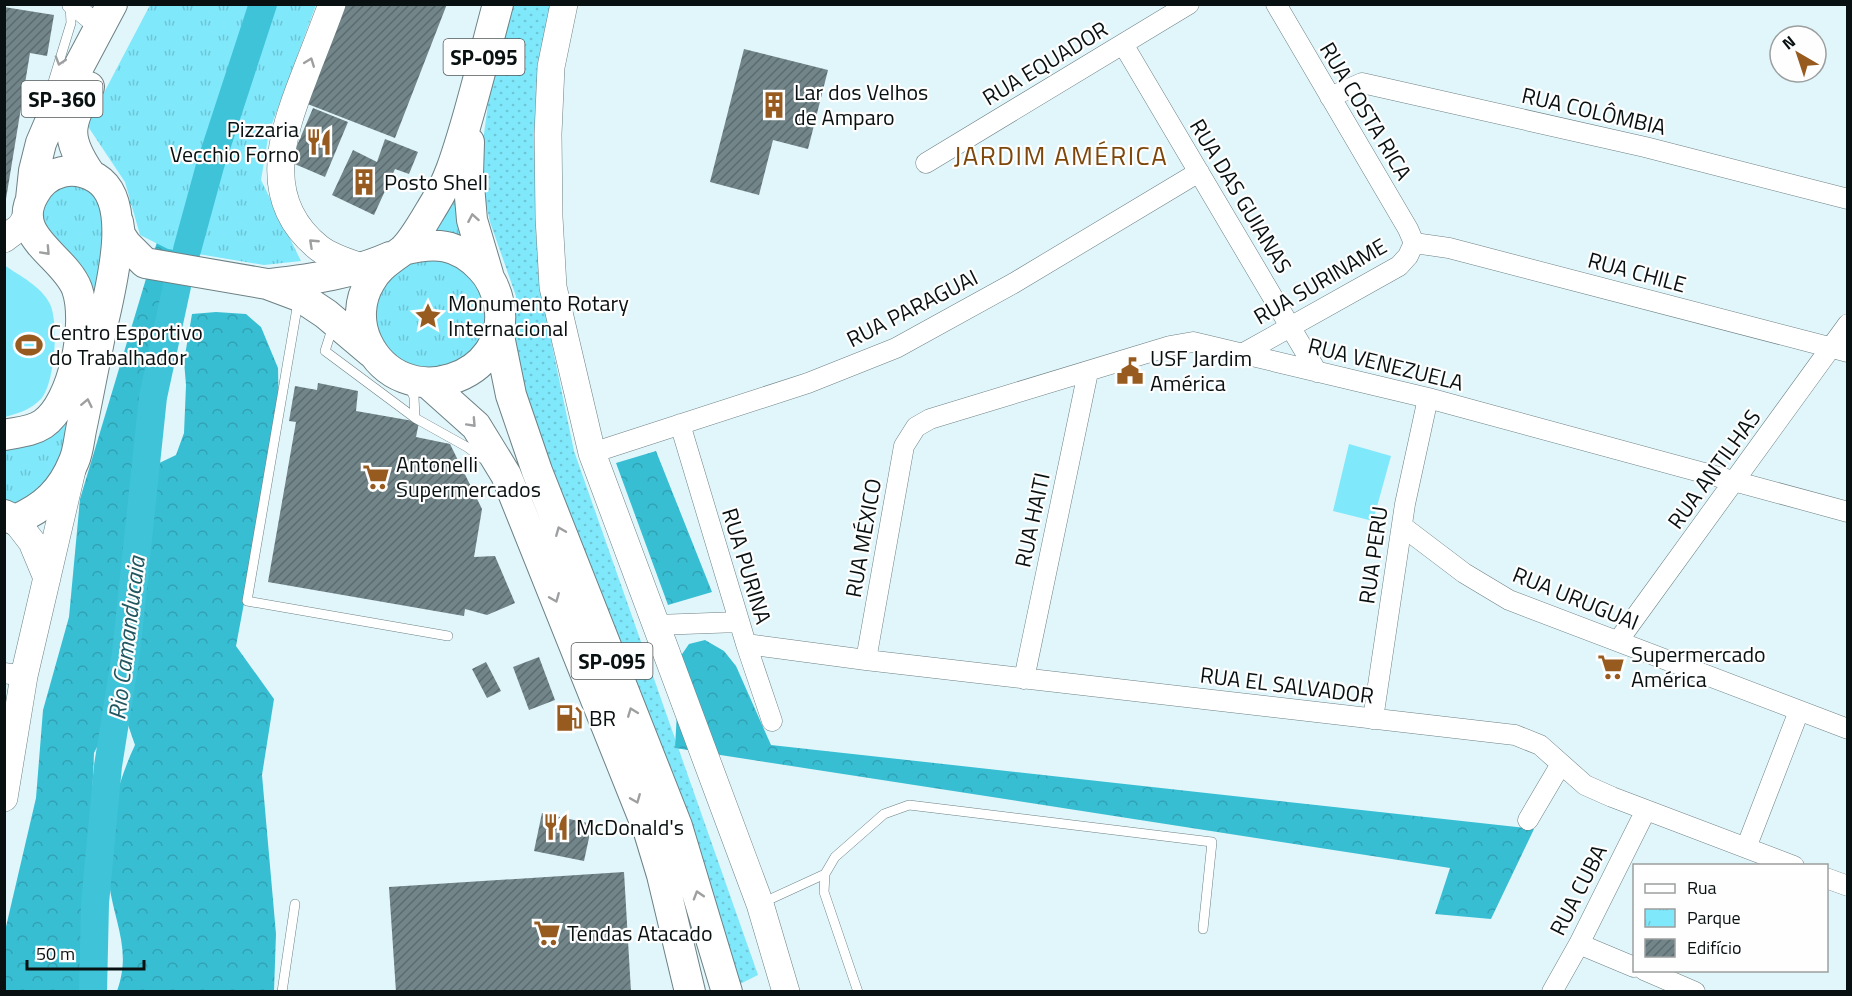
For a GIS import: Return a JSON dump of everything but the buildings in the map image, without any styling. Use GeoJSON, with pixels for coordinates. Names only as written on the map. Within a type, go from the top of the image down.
{"type":"FeatureCollection","features":[{"type":"Feature","properties":{"kind":"main road","name":"SP-360"},"geometry":{"type":"LineString","coordinates":[[132,4],[79,105],[71,138],[90,174],[109,190],[114,201],[120,235],[126,244],[149,263]]}},
{"type":"Feature","properties":{"kind":"main road","name":"SP-095"},"geometry":{"type":"LineString","coordinates":[[498,4],[452,169],[437,201],[398,253],[376,270],[365,290],[361,311],[363,333],[372,353],[387,369],[417,382],[476,426],[506,475],[649,832],[662,875],[690,992]]}},
{"type":"Feature","properties":{"kind":"main road","name":"SP-360"},"geometry":{"type":"LineString","coordinates":[[69,275],[17,215],[34,171],[41,143],[53,115],[106,16]]}},
{"type":"Feature","properties":{"kind":"main road","name":"SP-095"},"geometry":{"type":"LineString","coordinates":[[470,109],[468,174],[472,220],[488,274],[496,292],[500,311],[498,331],[511,395],[537,471],[677,826],[727,992]]}},
{"type":"Feature","properties":{"kind":"main road"},"geometry":{"type":"LineString","coordinates":[[17,215],[49,177],[76,171],[90,174]]}},
{"type":"Feature","properties":{"kind":"main road"},"geometry":{"type":"LineString","coordinates":[[10,518],[34,512],[50,500],[74,460],[116,265],[116,213]]}},
{"type":"Feature","properties":{"kind":"main road","name":"SP-095"},"geometry":{"type":"LineString","coordinates":[[398,253],[426,244],[450,247],[471,257],[488,274]]}},
{"type":"Feature","properties":{"kind":"main road"},"geometry":{"type":"LineString","coordinates":[[259,283],[307,279],[366,268],[398,253]]}},
{"type":"Feature","properties":{"kind":"main road"},"geometry":{"type":"LineString","coordinates":[[69,275],[79,278],[112,280],[149,263],[259,283],[299,296],[335,321],[372,353]]}},
{"type":"Feature","properties":{"kind":"main road"},"geometry":{"type":"LineString","coordinates":[[4,435],[31,430],[45,423],[57,410],[71,383],[81,318],[79,296],[69,275]]}},
{"type":"Feature","properties":{"kind":"main road","name":"SP-095"},"geometry":{"type":"LineString","coordinates":[[417,382],[452,380],[472,369],[489,352],[498,331]]}},
{"type":"Feature","properties":{"kind":"street"},"geometry":{"type":"LineString","coordinates":[[71,4],[106,16]]}},
{"type":"Feature","properties":{"kind":"street"},"geometry":{"type":"LineString","coordinates":[[332,4],[289,117],[280,158],[282,188],[291,213],[303,232],[321,250],[366,268]]}},
{"type":"Feature","properties":{"kind":"street"},"geometry":{"type":"LineString","coordinates":[[564,4],[551,78],[548,134],[549,226],[553,287],[592,453],[760,904],[786,992]]}},
{"type":"Feature","properties":{"kind":"street","name":"RUA EQUADOR"},"geometry":{"type":"LineString","coordinates":[[926,163],[1189,4]]}},
{"type":"Feature","properties":{"kind":"street","name":"RUA COSTA RICA"},"geometry":{"type":"LineString","coordinates":[[1276,4],[1408,229],[1414,243]]}},
{"type":"Feature","properties":{"kind":"street","name":"RUA DAS GUIANAS"},"geometry":{"type":"LineString","coordinates":[[1123,44],[1317,372]]}},
{"type":"Feature","properties":{"kind":"street","name":"RUA COLÔMBIA"},"geometry":{"type":"LineString","coordinates":[[1330,97],[1362,84],[1645,147],[1848,199]]}},
{"type":"Feature","properties":{"kind":"street","name":"RUA PARAGUAI"},"geometry":{"type":"LineString","coordinates":[[592,453],[808,383],[896,348],[1014,283],[1199,172]]}},
{"type":"Feature","properties":{"kind":"street","name":"RUA SURINAME"},"geometry":{"type":"LineString","coordinates":[[1242,354],[1399,266],[1408,256],[1414,243]]}},
{"type":"Feature","properties":{"kind":"street","name":"RUA CHILE"},"geometry":{"type":"LineString","coordinates":[[1414,243],[1449,248],[1839,350]]}},
{"type":"Feature","properties":{"kind":"street","name":"RUA ANTILHAS"},"geometry":{"type":"LineString","coordinates":[[1618,641],[1735,481],[1839,350],[1848,324]]}},
{"type":"Feature","properties":{"kind":"street","name":"RUA VENEZUELA"},"geometry":{"type":"LineString","coordinates":[[916,427],[930,419],[1170,346],[1193,342],[1428,399],[1848,512]]}},
{"type":"Feature","properties":{"kind":"street","name":"RUA HAITI"},"geometry":{"type":"LineString","coordinates":[[1024,679],[1088,372]]}},
{"type":"Feature","properties":{"kind":"street","name":"RUA PERU"},"geometry":{"type":"LineString","coordinates":[[1373,719],[1405,504],[1428,399]]}},
{"type":"Feature","properties":{"kind":"street","name":"RUA PURINA"},"geometry":{"type":"LineString","coordinates":[[680,424],[771,721]]}},
{"type":"Feature","properties":{"kind":"street","name":"RUA MÉXICO"},"geometry":{"type":"LineString","coordinates":[[866,660],[904,446],[916,427]]}},
{"type":"Feature","properties":{"kind":"street"},"geometry":{"type":"LineString","coordinates":[[4,798],[14,674],[47,578],[74,460]]}},
{"type":"Feature","properties":{"kind":"street"},"geometry":{"type":"LineString","coordinates":[[10,518],[32,542],[47,578]]}},
{"type":"Feature","properties":{"kind":"street","name":"RUA URUGUAI"},"geometry":{"type":"LineString","coordinates":[[1402,526],[1464,573],[1509,600],[1848,729]]}},
{"type":"Feature","properties":{"kind":"street"},"geometry":{"type":"LineString","coordinates":[[656,625],[739,622]]}},
{"type":"Feature","properties":{"kind":"street","name":"RUA EL SALVADOR"},"geometry":{"type":"LineString","coordinates":[[746,644],[1024,679],[1515,735],[1540,745],[1585,785],[1789,864]]}},
{"type":"Feature","properties":{"kind":"street"},"geometry":{"type":"LineString","coordinates":[[1746,848],[1799,711]]}},
{"type":"Feature","properties":{"kind":"street"},"geometry":{"type":"LineString","coordinates":[[1528,820],[1561,764]]}},
{"type":"Feature","properties":{"kind":"street","name":"RUA CUBA"},"geometry":{"type":"LineString","coordinates":[[1552,992],[1579,944],[1646,810]]}},
{"type":"Feature","properties":{"kind":"street"},"geometry":{"type":"LineString","coordinates":[[1828,878],[1848,886]]}},
{"type":"Feature","properties":{"kind":"street"},"geometry":{"type":"LineString","coordinates":[[1579,944],[1633,966]]}},
{"type":"Feature","properties":{"kind":"street"},"geometry":{"type":"LineString","coordinates":[[1649,972],[1695,992]]}},
{"type":"Feature","properties":{"kind":"lane"},"geometry":{"type":"LineString","coordinates":[[17,215],[71,23],[71,4]]}},
{"type":"Feature","properties":{"kind":"lane"},"geometry":{"type":"LineString","coordinates":[[299,296],[247,601],[448,636]]}},
{"type":"Feature","properties":{"kind":"lane"},"geometry":{"type":"LineString","coordinates":[[335,321],[325,351],[415,418],[467,447],[506,475]]}},
{"type":"Feature","properties":{"kind":"lane"},"geometry":{"type":"LineString","coordinates":[[415,418],[414,397],[417,382]]}},
{"type":"Feature","properties":{"kind":"lane"},"geometry":{"type":"LineString","coordinates":[[858,992],[824,891],[825,874],[835,857],[884,813],[909,805],[1212,842],[1203,929]]}},
{"type":"Feature","properties":{"kind":"lane"},"geometry":{"type":"LineString","coordinates":[[760,904],[825,874]]}},
{"type":"Feature","properties":{"kind":"lane"},"geometry":{"type":"LineString","coordinates":[[282,992],[295,904]]}},
{"type":"Feature","properties":{"kind":"green space"},"geometry":{"type":"Polygon","coordinates":[[[150,5],[316,5],[269,132],[261,180],[301,261],[264,265],[168,249],[140,235],[125,182],[87,125],[150,5]]]}},
{"type":"Feature","properties":{"kind":"green space"},"geometry":{"type":"Polygon","coordinates":[[[513,5],[551,5],[535,108],[538,248],[552,345],[574,451],[758,975],[738,985],[520,390],[515,341],[516,296],[490,222],[479,171],[490,89],[513,5]]]}},
{"type":"Feature","properties":{"kind":"green space"},"geometry":{"type":"Polygon","coordinates":[[[464,146],[473,248],[422,239],[464,146]]]}},
{"type":"Feature","properties":{"kind":"green space"},"geometry":{"type":"Polygon","coordinates":[[[134,170],[194,236],[187,283],[153,349],[148,396],[150,421],[145,444],[153,466],[176,455],[184,433],[186,385],[184,361],[192,314],[216,312],[246,314],[261,327],[278,368],[279,416],[236,646],[274,699],[262,775],[276,934],[274,991],[117,991],[123,962],[109,883],[108,848],[117,794],[135,745],[127,722],[105,731],[94,753],[84,991],[5,992],[5,931],[36,798],[43,710],[69,617],[80,499],[157,242],[130,203],[134,170]]]}},
{"type":"Feature","properties":{"kind":"green space"},"geometry":{"type":"Polygon","coordinates":[[[72,180],[104,198],[106,267],[64,457],[41,492],[18,511],[5,505],[5,447],[64,415],[84,279],[44,238],[40,200],[72,180]]]}},
{"type":"Feature","properties":{"kind":"green space"},"geometry":{"type":"Polygon","coordinates":[[[419,256],[462,263],[488,295],[486,337],[458,367],[406,368],[376,336],[376,304],[380,286],[393,273],[419,256]]]}},
{"type":"Feature","properties":{"kind":"green space","name":"Centro Esportivo do Trabalhador"},"geometry":{"type":"Polygon","coordinates":[[[4,265],[30,282],[46,298],[53,313],[55,338],[50,380],[41,399],[20,412],[5,417],[4,265]]]}},
{"type":"Feature","properties":{"kind":"green space"},"geometry":{"type":"Polygon","coordinates":[[[1349,444],[1391,456],[1373,521],[1333,511],[1349,444]]]}},
{"type":"Feature","properties":{"kind":"green space"},"geometry":{"type":"Polygon","coordinates":[[[656,451],[712,592],[668,605],[616,463],[656,451]]]}},
{"type":"Feature","properties":{"kind":"green space"},"geometry":{"type":"Polygon","coordinates":[[[705,640],[724,651],[736,666],[771,745],[1534,829],[1491,919],[1435,914],[1450,868],[675,748],[680,657],[689,644],[705,640]]]}},
{"type":"Feature","properties":{"kind":"waterway","name":"Rio Camanducaia"},"geometry":{"type":"LineString","coordinates":[[187,250],[210,166],[263,4]]}},
{"type":"Feature","properties":{"kind":"waterway","name":"Rio Camanducaia"},"geometry":{"type":"LineString","coordinates":[[93,992],[95,903],[108,766],[126,653],[153,397],[177,286]]}},
{"type":"Feature","properties":{"kind":"place","name":"Lar dos Velhos de Amparo"},"geometry":{"type":"Point","coordinates":[774,105]}},
{"type":"Feature","properties":{"kind":"place","name":"Pizzaria Vecchio Forno"},"geometry":{"type":"Point","coordinates":[319,142]}},
{"type":"Feature","properties":{"kind":"place","name":"Posto Shell"},"geometry":{"type":"Point","coordinates":[364,182]}},
{"type":"Feature","properties":{"kind":"place","name":"Monumento Rotary Internacional"},"geometry":{"type":"Point","coordinates":[428,316]}},
{"type":"Feature","properties":{"kind":"place","name":"Centro Esportivo do Trabalhador"},"geometry":{"type":"Point","coordinates":[29,345]}},
{"type":"Feature","properties":{"kind":"place","name":"USF Jardim América"},"geometry":{"type":"Point","coordinates":[1130,371]}},
{"type":"Feature","properties":{"kind":"place","name":"Antonelli Supermercados"},"geometry":{"type":"Point","coordinates":[376,477]}},
{"type":"Feature","properties":{"kind":"place","name":"Supermercado América"},"geometry":{"type":"Point","coordinates":[1611,667]}},
{"type":"Feature","properties":{"kind":"place","name":"BR"},"geometry":{"type":"Point","coordinates":[569,718]}},
{"type":"Feature","properties":{"kind":"place","name":"McDonald's"},"geometry":{"type":"Point","coordinates":[556,827]}},
{"type":"Feature","properties":{"kind":"place","name":"Tendas Atacado"},"geometry":{"type":"Point","coordinates":[547,933]}},
{"type":"Feature","properties":{"kind":"district","name":"JARDIM AMÉRICA"},"geometry":{"type":"Point","coordinates":[1061,155]}}]}
